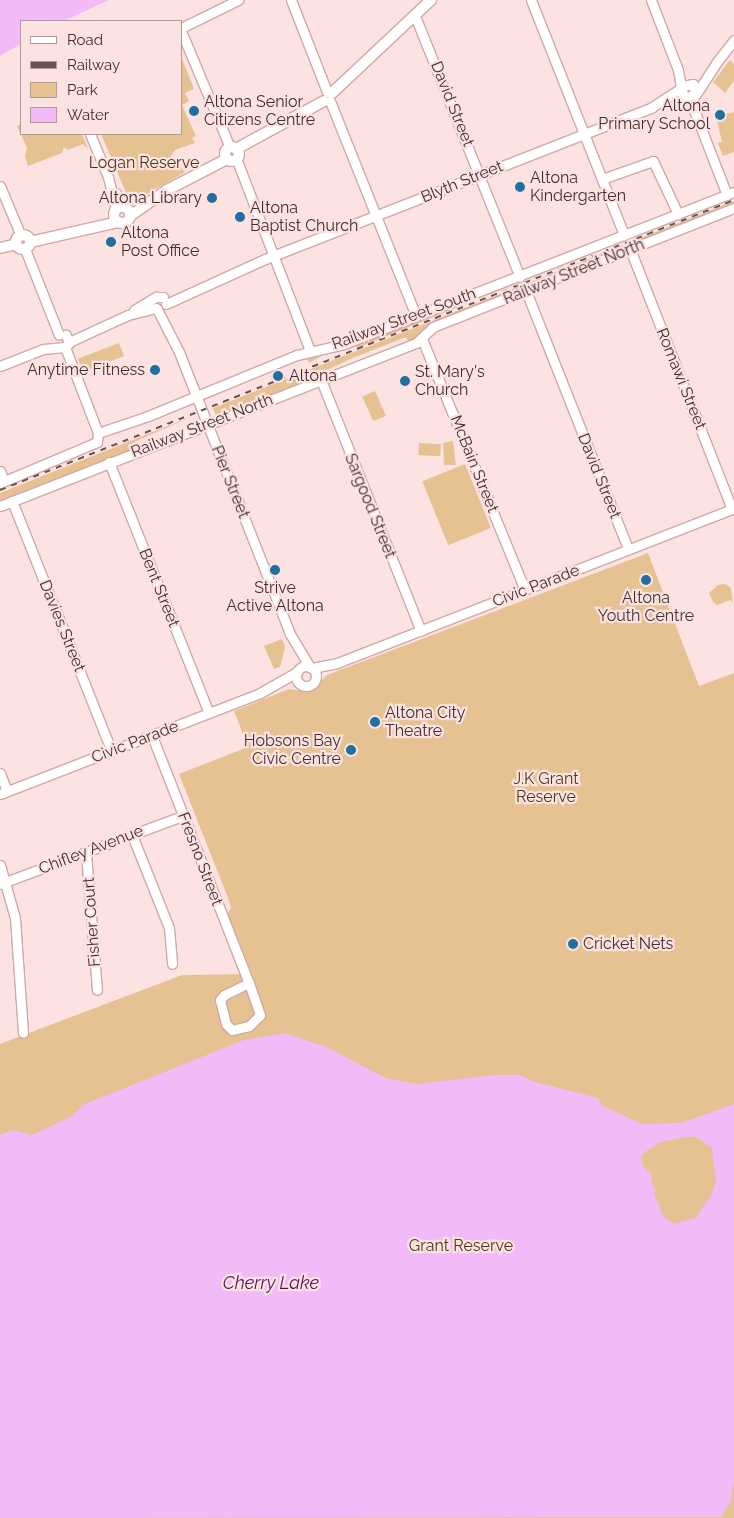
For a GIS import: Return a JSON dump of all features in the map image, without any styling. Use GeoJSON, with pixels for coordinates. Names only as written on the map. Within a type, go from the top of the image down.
{"type":"FeatureCollection","features":[{"type":"Feature","properties":{"kind":"main road"},"geometry":{"type":"LineString","coordinates":[[83,230],[168,190],[329,97],[431,0]]}},
{"type":"Feature","properties":{"kind":"main road"},"geometry":{"type":"LineString","coordinates":[[0,248],[119,222],[114,217],[122,210]]}},
{"type":"Feature","properties":{"kind":"street"},"geometry":{"type":"LineString","coordinates":[[238,0],[182,32],[310,351]]}},
{"type":"Feature","properties":{"kind":"street"},"geometry":{"type":"LineString","coordinates":[[291,0],[416,316]]}},
{"type":"Feature","properties":{"kind":"street"},"geometry":{"type":"LineString","coordinates":[[531,0],[624,235]]}},
{"type":"Feature","properties":{"kind":"street"},"geometry":{"type":"LineString","coordinates":[[651,0],[678,70],[680,88],[690,97],[731,193]]}},
{"type":"Feature","properties":{"kind":"street","name":"David Street"},"geometry":{"type":"LineString","coordinates":[[415,16],[520,277]]}},
{"type":"Feature","properties":{"kind":"street"},"geometry":{"type":"LineString","coordinates":[[690,97],[734,40]]}},
{"type":"Feature","properties":{"kind":"street"},"geometry":{"type":"LineString","coordinates":[[690,83],[716,63]]}},
{"type":"Feature","properties":{"kind":"street"},"geometry":{"type":"LineString","coordinates":[[678,70],[695,88],[690,97]]}},
{"type":"Feature","properties":{"kind":"street","name":"Blyth Street"},"geometry":{"type":"LineString","coordinates":[[652,107],[690,83]]}},
{"type":"Feature","properties":{"kind":"street","name":"Blyth Street"},"geometry":{"type":"LineString","coordinates":[[0,366],[160,304],[250,266],[263,264],[273,257],[652,107],[690,97]]}},
{"type":"Feature","properties":{"kind":"street"},"geometry":{"type":"LineString","coordinates":[[90,135],[122,210]]}},
{"type":"Feature","properties":{"kind":"street"},"geometry":{"type":"LineString","coordinates":[[602,179],[654,161],[678,214]]}},
{"type":"Feature","properties":{"kind":"street"},"geometry":{"type":"LineString","coordinates":[[0,186],[98,433],[96,444],[2,482],[0,471]]}},
{"type":"Feature","properties":{"kind":"street","name":"Railway Street South"},"geometry":{"type":"LineString","coordinates":[[98,433],[107,432],[310,351],[344,344],[520,277],[731,193]]}},
{"type":"Feature","properties":{"kind":"street","name":"Railway Street North"},"geometry":{"type":"LineString","coordinates":[[0,506],[321,380],[422,339],[434,327],[734,209]]}},
{"type":"Feature","properties":{"kind":"street","name":"Romawi Street"},"geometry":{"type":"LineString","coordinates":[[630,249],[733,509]]}},
{"type":"Feature","properties":{"kind":"street","name":"David Street"},"geometry":{"type":"LineString","coordinates":[[526,291],[628,549]]}},
{"type":"Feature","properties":{"kind":"street","name":"Pier Street"},"geometry":{"type":"LineString","coordinates":[[160,304],[290,634],[311,668]]}},
{"type":"Feature","properties":{"kind":"street","name":"McBain Street"},"geometry":{"type":"LineString","coordinates":[[422,339],[525,590]]}},
{"type":"Feature","properties":{"kind":"street","name":"Sargood Street"},"geometry":{"type":"LineString","coordinates":[[321,380],[421,631]]}},
{"type":"Feature","properties":{"kind":"street","name":"Bent Street"},"geometry":{"type":"LineString","coordinates":[[109,462],[209,714]]}},
{"type":"Feature","properties":{"kind":"street","name":"Davies Street"},"geometry":{"type":"LineString","coordinates":[[12,501],[112,752]]}},
{"type":"Feature","properties":{"kind":"street","name":"Civic Parade"},"geometry":{"type":"LineString","coordinates":[[4,792],[112,752],[270,689],[297,671],[337,664],[733,509]]}},
{"type":"Feature","properties":{"kind":"street","name":"Pier Street"},"geometry":{"type":"LineString","coordinates":[[290,634],[297,681],[302,685]]}},
{"type":"Feature","properties":{"kind":"street","name":"Civic Parade"},"geometry":{"type":"LineString","coordinates":[[270,689],[302,685],[314,681],[337,664]]}},
{"type":"Feature","properties":{"kind":"street"},"geometry":{"type":"LineString","coordinates":[[311,668],[314,681]]}},
{"type":"Feature","properties":{"kind":"street","name":"Fresno Street"},"geometry":{"type":"LineString","coordinates":[[152,736],[249,983],[260,1015],[249,1026],[232,1030],[226,1024],[220,1000],[224,995],[249,983]]}},
{"type":"Feature","properties":{"kind":"street"},"geometry":{"type":"LineString","coordinates":[[0,773],[4,792]]}},
{"type":"Feature","properties":{"kind":"street","name":"Chifley Avenue"},"geometry":{"type":"LineString","coordinates":[[3,883],[182,816]]}},
{"type":"Feature","properties":{"kind":"street"},"geometry":{"type":"LineString","coordinates":[[132,835],[169,928],[172,964]]}},
{"type":"Feature","properties":{"kind":"street","name":"Fisher Court"},"geometry":{"type":"LineString","coordinates":[[86,853],[97,990]]}},
{"type":"Feature","properties":{"kind":"street"},"geometry":{"type":"LineString","coordinates":[[0,865],[3,883],[15,918],[23,1033]]}},
{"type":"Feature","properties":{"kind":"green space","name":"Logan Reserve"},"geometry":{"type":"Polygon","coordinates":[[[182,59],[194,89],[185,93],[189,101],[182,105],[182,59]]]}},
{"type":"Feature","properties":{"kind":"green space"},"geometry":{"type":"Polygon","coordinates":[[[730,60],[734,64],[734,81],[725,93],[713,82],[730,60]]]}},
{"type":"Feature","properties":{"kind":"green space","name":"Logan Reserve"},"geometry":{"type":"Polygon","coordinates":[[[182,105],[196,136],[192,138],[195,143],[175,150],[171,156],[185,172],[140,198],[127,195],[101,135],[182,135],[182,105]]]}},
{"type":"Feature","properties":{"kind":"green space"},"geometry":{"type":"Polygon","coordinates":[[[734,112],[734,152],[723,156],[718,143],[722,142],[717,120],[722,115],[734,112]]]}},
{"type":"Feature","properties":{"kind":"green space"},"geometry":{"type":"Polygon","coordinates":[[[21,135],[82,135],[88,149],[83,144],[68,150],[64,147],[62,153],[28,166],[25,156],[27,148],[21,135]]]}},
{"type":"Feature","properties":{"kind":"green space"},"geometry":{"type":"Polygon","coordinates":[[[734,195],[357,348],[355,345],[328,352],[309,363],[307,357],[428,316],[734,195]]]}},
{"type":"Feature","properties":{"kind":"green space"},"geometry":{"type":"Polygon","coordinates":[[[734,201],[734,206],[408,342],[406,337],[355,357],[309,378],[310,381],[217,418],[213,408],[734,201]]]}},
{"type":"Feature","properties":{"kind":"green space"},"geometry":{"type":"Polygon","coordinates":[[[119,343],[124,356],[83,372],[78,359],[119,343]]]}},
{"type":"Feature","properties":{"kind":"green space"},"geometry":{"type":"Polygon","coordinates":[[[375,391],[386,416],[373,421],[362,397],[375,391]]]}},
{"type":"Feature","properties":{"kind":"green space"},"geometry":{"type":"Polygon","coordinates":[[[193,416],[134,442],[136,449],[0,503],[0,493],[193,416]]]}},
{"type":"Feature","properties":{"kind":"green space"},"geometry":{"type":"Polygon","coordinates":[[[453,441],[456,465],[444,465],[443,443],[453,441]]]}},
{"type":"Feature","properties":{"kind":"green space"},"geometry":{"type":"Polygon","coordinates":[[[419,443],[441,444],[440,456],[418,455],[419,443]]]}},
{"type":"Feature","properties":{"kind":"green space"},"geometry":{"type":"Polygon","coordinates":[[[465,464],[491,528],[448,545],[422,481],[465,464]]]}},
{"type":"Feature","properties":{"kind":"green space","name":"Grant Reserve"},"geometry":{"type":"Polygon","coordinates":[[[648,553],[699,686],[734,673],[734,1518],[0,1518],[0,1044],[182,975],[252,974],[227,914],[231,908],[228,898],[179,774],[248,747],[234,711],[289,689],[304,691],[314,688],[327,675],[648,553]]]}},
{"type":"Feature","properties":{"kind":"green space"},"geometry":{"type":"Polygon","coordinates":[[[725,584],[731,588],[733,603],[731,600],[717,605],[713,602],[709,593],[718,585],[725,584]]]}},
{"type":"Feature","properties":{"kind":"green space"},"geometry":{"type":"Polygon","coordinates":[[[282,639],[285,647],[280,667],[274,669],[264,646],[282,639]]]}},
{"type":"Feature","properties":{"kind":"water"},"geometry":{"type":"Polygon","coordinates":[[[0,0],[109,0],[66,20],[20,20],[20,45],[0,56],[0,0]]]}},
{"type":"Feature","properties":{"kind":"water","name":"Cherry Lake"},"geometry":{"type":"Polygon","coordinates":[[[285,1033],[326,1047],[386,1078],[417,1084],[494,1075],[520,1075],[531,1081],[598,1098],[601,1105],[642,1124],[681,1123],[734,1104],[734,1480],[731,1501],[721,1517],[0,1518],[0,1135],[13,1130],[32,1135],[72,1116],[85,1104],[244,1040],[285,1033]],[[685,1137],[658,1143],[641,1155],[642,1165],[652,1175],[651,1183],[656,1190],[654,1194],[664,1217],[674,1224],[695,1218],[711,1196],[716,1182],[712,1148],[696,1137],[685,1137]]]}},
{"type":"Feature","properties":{"kind":"railway"},"geometry":{"type":"LineString","coordinates":[[0,490],[734,200]]}},
{"type":"Feature","properties":{"kind":"place","name":"Altona Senior Citizens Centre"},"geometry":{"type":"Point","coordinates":[194,111]}},
{"type":"Feature","properties":{"kind":"place","name":"Altona Primary School"},"geometry":{"type":"Point","coordinates":[720,115]}},
{"type":"Feature","properties":{"kind":"place","name":"Altona Kindergarten"},"geometry":{"type":"Point","coordinates":[520,187]}},
{"type":"Feature","properties":{"kind":"place","name":"Altona Library"},"geometry":{"type":"Point","coordinates":[212,198]}},
{"type":"Feature","properties":{"kind":"place","name":"Altona Baptist Church"},"geometry":{"type":"Point","coordinates":[240,217]}},
{"type":"Feature","properties":{"kind":"place","name":"Altona Post Office"},"geometry":{"type":"Point","coordinates":[111,242]}},
{"type":"Feature","properties":{"kind":"place","name":"Anytime Fitness"},"geometry":{"type":"Point","coordinates":[155,370]}},
{"type":"Feature","properties":{"kind":"place","name":"Altona"},"geometry":{"type":"Point","coordinates":[278,376]}},
{"type":"Feature","properties":{"kind":"place","name":"St. Mary's Church"},"geometry":{"type":"Point","coordinates":[405,381]}},
{"type":"Feature","properties":{"kind":"place","name":"Strive Active Altona"},"geometry":{"type":"Point","coordinates":[275,570]}},
{"type":"Feature","properties":{"kind":"place","name":"Altona Youth Centre"},"geometry":{"type":"Point","coordinates":[646,580]}},
{"type":"Feature","properties":{"kind":"place","name":"Altona City Theatre"},"geometry":{"type":"Point","coordinates":[375,722]}},
{"type":"Feature","properties":{"kind":"place","name":"Hobsons Bay Civic Centre"},"geometry":{"type":"Point","coordinates":[351,750]}},
{"type":"Feature","properties":{"kind":"place","name":"Cricket Nets"},"geometry":{"type":"Point","coordinates":[573,944]}},
{"type":"Feature","properties":{"kind":"park label","name":"J.K Grant Reserve"},"geometry":{"type":"Point","coordinates":[546,788]}}]}
